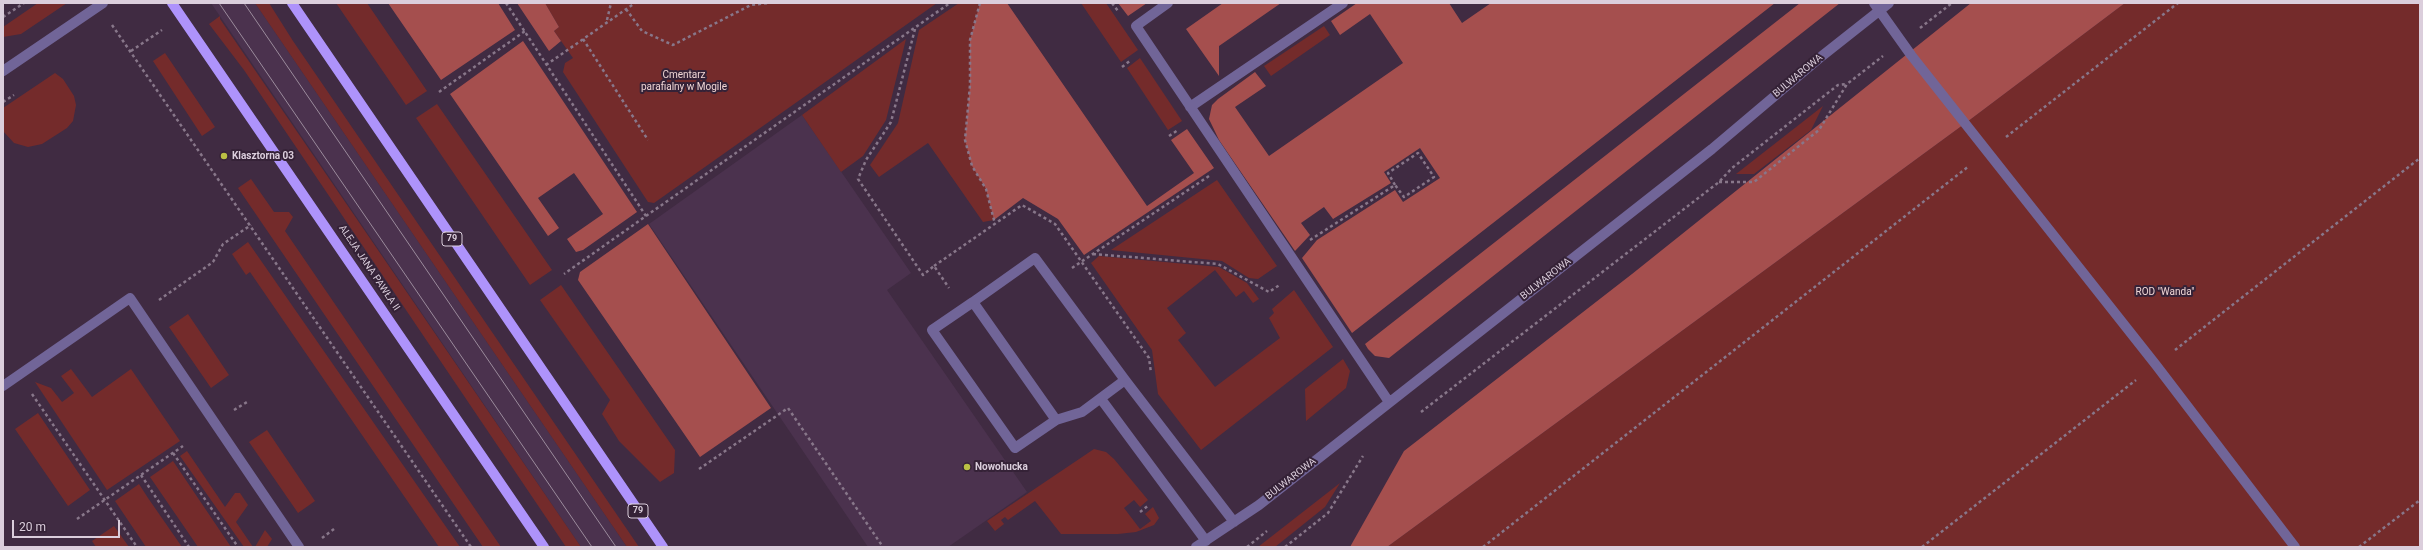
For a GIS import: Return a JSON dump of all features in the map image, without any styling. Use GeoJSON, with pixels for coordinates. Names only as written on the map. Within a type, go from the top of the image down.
{"type":"FeatureCollection","features":[{"type":"Feature","properties":{"kind":"main road","name":"ALEJA JANA PAWŁA II"},"geometry":{"type":"LineString","coordinates":[[172,3],[544,547]]}},
{"type":"Feature","properties":{"kind":"main road","name":"79"},"geometry":{"type":"LineString","coordinates":[[292,3],[663,547]]}},
{"type":"Feature","properties":{"kind":"street"},"geometry":{"type":"LineString","coordinates":[[4,69],[103,3]]}},
{"type":"Feature","properties":{"kind":"street"},"geometry":{"type":"LineString","coordinates":[[1168,3],[1136,26],[1389,402]]}},
{"type":"Feature","properties":{"kind":"street"},"geometry":{"type":"LineString","coordinates":[[1190,107],[1343,3]]}},
{"type":"Feature","properties":{"kind":"street","name":"BULWAROWA"},"geometry":{"type":"LineString","coordinates":[[1196,547],[1234,522],[1712,149],[1822,56],[1877,7],[1889,3]]}},
{"type":"Feature","properties":{"kind":"street"},"geometry":{"type":"LineString","coordinates":[[1877,7],[1911,55],[1989,150],[2295,547]]}},
{"type":"Feature","properties":{"kind":"street"},"geometry":{"type":"LineString","coordinates":[[1125,380],[1082,412],[1056,420],[1015,448],[932,330],[1035,258],[1125,380],[1234,522]]}},
{"type":"Feature","properties":{"kind":"street"},"geometry":{"type":"LineString","coordinates":[[3,386],[130,298],[299,547]]}},
{"type":"Feature","properties":{"kind":"street"},"geometry":{"type":"LineString","coordinates":[[973,302],[1056,420]]}},
{"type":"Feature","properties":{"kind":"street"},"geometry":{"type":"LineString","coordinates":[[1101,399],[1206,541]]}},
{"type":"Feature","properties":{"kind":"path"},"geometry":{"type":"LineString","coordinates":[[3,18],[24,3]]}},
{"type":"Feature","properties":{"kind":"path"},"geometry":{"type":"LineString","coordinates":[[506,3],[646,216]]}},
{"type":"Feature","properties":{"kind":"path"},"geometry":{"type":"LineString","coordinates":[[607,21],[611,3]]}},
{"type":"Feature","properties":{"kind":"path"},"geometry":{"type":"LineString","coordinates":[[546,65],[607,21],[635,3]]}},
{"type":"Feature","properties":{"kind":"path"},"geometry":{"type":"LineString","coordinates":[[626,9],[642,31],[673,45],[751,5],[769,3]]}},
{"type":"Feature","properties":{"kind":"path"},"geometry":{"type":"LineString","coordinates":[[564,274],[950,3]]}},
{"type":"Feature","properties":{"kind":"path"},"geometry":{"type":"LineString","coordinates":[[980,3],[970,40],[970,85],[965,140],[972,166],[986,190],[995,224]]}},
{"type":"Feature","properties":{"kind":"path"},"geometry":{"type":"LineString","coordinates":[[1915,32],[1952,3]]}},
{"type":"Feature","properties":{"kind":"path"},"geometry":{"type":"LineString","coordinates":[[1483,547],[2178,3]]}},
{"type":"Feature","properties":{"kind":"path"},"geometry":{"type":"LineString","coordinates":[[110,22],[471,547]]}},
{"type":"Feature","properties":{"kind":"path"},"geometry":{"type":"LineString","coordinates":[[131,51],[167,27]]}},
{"type":"Feature","properties":{"kind":"path"},"geometry":{"type":"LineString","coordinates":[[915,28],[891,122],[866,160],[858,179],[923,274],[934,266],[954,296],[973,302]]}},
{"type":"Feature","properties":{"kind":"path"},"geometry":{"type":"LineString","coordinates":[[439,92],[525,32]]}},
{"type":"Feature","properties":{"kind":"path"},"geometry":{"type":"LineString","coordinates":[[583,39],[648,140]]}},
{"type":"Feature","properties":{"kind":"path"},"geometry":{"type":"LineString","coordinates":[[1719,182],[1754,182],[1819,130],[1847,84],[1881,58]]}},
{"type":"Feature","properties":{"kind":"path"},"geometry":{"type":"LineString","coordinates":[[1419,413],[1719,182],[1732,168],[1838,84],[1847,84]]}},
{"type":"Feature","properties":{"kind":"path"},"geometry":{"type":"LineString","coordinates":[[1418,153],[1434,177],[1404,197],[1395,185],[1388,173],[1418,153]]}},
{"type":"Feature","properties":{"kind":"path"},"geometry":{"type":"LineString","coordinates":[[1078,265],[1211,174]]}},
{"type":"Feature","properties":{"kind":"path"},"geometry":{"type":"LineString","coordinates":[[1293,260],[1314,236],[1395,185]]}},
{"type":"Feature","properties":{"kind":"path"},"geometry":{"type":"LineString","coordinates":[[173,290],[213,262],[223,244],[250,225]]}},
{"type":"Feature","properties":{"kind":"path"},"geometry":{"type":"LineString","coordinates":[[1093,254],[1218,264],[1269,292],[1285,281]]}},
{"type":"Feature","properties":{"kind":"path"},"geometry":{"type":"LineString","coordinates":[[30,392],[137,547]]}},
{"type":"Feature","properties":{"kind":"path"},"geometry":{"type":"LineString","coordinates":[[237,408],[247,402]]}},
{"type":"Feature","properties":{"kind":"path"},"geometry":{"type":"LineString","coordinates":[[699,469],[788,408],[883,547]]}},
{"type":"Feature","properties":{"kind":"path"},"geometry":{"type":"LineString","coordinates":[[76,519],[183,446]]}},
{"type":"Feature","properties":{"kind":"path"},"geometry":{"type":"LineString","coordinates":[[1285,547],[1328,513],[1363,456],[1369,452]]}},
{"type":"Feature","properties":{"kind":"path"},"geometry":{"type":"LineString","coordinates":[[173,453],[238,547]]}},
{"type":"Feature","properties":{"kind":"path"},"geometry":{"type":"LineString","coordinates":[[140,475],[189,547]]}},
{"type":"Feature","properties":{"kind":"path"},"geometry":{"type":"LineString","coordinates":[[2359,547],[2420,500]]}},
{"type":"Feature","properties":{"kind":"path"},"geometry":{"type":"LineString","coordinates":[[325,536],[334,529]]}},
{"type":"Feature","properties":{"kind":"shaded area"},"geometry":{"type":"Polygon","coordinates":[[[211,3],[255,3],[627,547],[581,547],[211,3]]]}},
{"type":"Feature","properties":{"kind":"shaded area"},"geometry":{"type":"Polygon","coordinates":[[[388,3],[498,3],[515,30],[441,80],[388,3]]]}},
{"type":"Feature","properties":{"kind":"shaded area"},"geometry":{"type":"Polygon","coordinates":[[[517,3],[545,3],[559,27],[554,31],[561,41],[549,51],[517,3]]]}},
{"type":"Feature","properties":{"kind":"shaded area"},"geometry":{"type":"Polygon","coordinates":[[[980,3],[1007,3],[1147,206],[1194,173],[1171,140],[1187,129],[1214,168],[1084,255],[1058,219],[1023,198],[994,220],[986,189],[972,166],[965,140],[970,85],[970,40],[980,3]]]}},
{"type":"Feature","properties":{"kind":"shaded area"},"geometry":{"type":"Polygon","coordinates":[[[1118,3],[1147,3],[1128,16],[1118,3]]]}},
{"type":"Feature","properties":{"kind":"shaded area"},"geometry":{"type":"Polygon","coordinates":[[[1223,3],[1281,3],[1219,46],[1219,76],[1186,29],[1223,3]]]}},
{"type":"Feature","properties":{"kind":"shaded area"},"geometry":{"type":"Polygon","coordinates":[[[1357,3],[1449,3],[1462,23],[1491,3],[1775,3],[1352,333],[1302,258],[1317,240],[1395,190],[1403,202],[1440,178],[1420,148],[1384,172],[1391,183],[1333,219],[1324,207],[1301,223],[1310,235],[1295,251],[1219,140],[1209,119],[1212,105],[1255,72],[1266,86],[1235,107],[1269,156],[1403,63],[1370,14],[1340,35],[1331,21],[1357,3]]]}},
{"type":"Feature","properties":{"kind":"shaded area"},"geometry":{"type":"Polygon","coordinates":[[[1800,3],[1840,3],[1389,358],[1375,356],[1368,349],[1365,344],[1800,3]]]}},
{"type":"Feature","properties":{"kind":"shaded area"},"geometry":{"type":"Polygon","coordinates":[[[1971,3],[2125,3],[1967,122],[1387,547],[1350,547],[1404,451],[1632,274],[1971,3]]]}},
{"type":"Feature","properties":{"kind":"shaded area"},"geometry":{"type":"Polygon","coordinates":[[[523,41],[637,212],[583,250],[576,252],[567,239],[603,214],[574,173],[538,198],[559,228],[548,236],[450,94],[523,41]]]}},
{"type":"Feature","properties":{"kind":"shaded area"},"geometry":{"type":"Polygon","coordinates":[[[802,115],[911,273],[887,290],[1027,492],[948,547],[868,547],[649,224],[802,115]]]}},
{"type":"Feature","properties":{"kind":"shaded area"},"geometry":{"type":"Polygon","coordinates":[[[648,224],[771,408],[700,457],[578,280],[580,272],[648,224]]]}},
{"type":"Feature","properties":{"kind":"green space"},"geometry":{"type":"Polygon","coordinates":[[[38,3],[67,3],[21,34],[3,37],[3,27],[38,3]]]}},
{"type":"Feature","properties":{"kind":"green space"},"geometry":{"type":"Polygon","coordinates":[[[255,3],[269,3],[293,41],[639,547],[627,547],[255,3]]]}},
{"type":"Feature","properties":{"kind":"green space"},"geometry":{"type":"Polygon","coordinates":[[[336,3],[367,3],[427,91],[406,105],[336,3]]]}},
{"type":"Feature","properties":{"kind":"green space","name":"Cmentarz parafialny w Mogile"},"geometry":{"type":"Polygon","coordinates":[[[545,3],[937,3],[654,203],[648,202],[563,72],[565,63],[573,58],[554,31],[559,27],[545,3]]]}},
{"type":"Feature","properties":{"kind":"green space"},"geometry":{"type":"Polygon","coordinates":[[[959,3],[980,3],[970,40],[972,166],[986,189],[994,220],[983,222],[928,143],[879,177],[870,165],[898,123],[919,30],[959,3]]]}},
{"type":"Feature","properties":{"kind":"green space"},"geometry":{"type":"Polygon","coordinates":[[[1081,3],[1106,3],[1138,50],[1121,62],[1081,3]]]}},
{"type":"Feature","properties":{"kind":"green space","name":"ROD \"Wanda\""},"geometry":{"type":"Polygon","coordinates":[[[2125,3],[2420,3],[2420,547],[1387,547],[1967,122],[2125,3]]]}},
{"type":"Feature","properties":{"kind":"green space"},"geometry":{"type":"Polygon","coordinates":[[[220,16],[220,19],[581,547],[566,547],[244,70],[209,24],[220,16]]]}},
{"type":"Feature","properties":{"kind":"green space"},"geometry":{"type":"Polygon","coordinates":[[[1324,26],[1330,35],[1271,76],[1264,66],[1324,26]]]}},
{"type":"Feature","properties":{"kind":"green space"},"geometry":{"type":"Polygon","coordinates":[[[906,39],[886,120],[863,156],[841,172],[802,115],[906,39]]]}},
{"type":"Feature","properties":{"kind":"green space"},"geometry":{"type":"Polygon","coordinates":[[[165,53],[215,127],[202,136],[153,61],[165,53]]]}},
{"type":"Feature","properties":{"kind":"green space"},"geometry":{"type":"Polygon","coordinates":[[[1140,58],[1182,121],[1168,130],[1127,68],[1140,58]]]}},
{"type":"Feature","properties":{"kind":"green space"},"geometry":{"type":"Polygon","coordinates":[[[55,73],[63,79],[74,96],[76,105],[73,121],[67,128],[42,144],[28,147],[14,143],[3,131],[3,108],[55,73]]]}},
{"type":"Feature","properties":{"kind":"green space"},"geometry":{"type":"Polygon","coordinates":[[[437,104],[552,270],[530,285],[416,118],[437,104]]]}},
{"type":"Feature","properties":{"kind":"green space"},"geometry":{"type":"Polygon","coordinates":[[[1823,106],[1811,130],[1754,174],[1736,174],[1823,106]]]}},
{"type":"Feature","properties":{"kind":"green space"},"geometry":{"type":"Polygon","coordinates":[[[251,179],[274,212],[289,212],[293,217],[285,231],[501,547],[483,547],[238,188],[251,179]]]}},
{"type":"Feature","properties":{"kind":"green space"},"geometry":{"type":"Polygon","coordinates":[[[1217,180],[1277,266],[1258,279],[1249,278],[1222,261],[1111,250],[1217,180]]]}},
{"type":"Feature","properties":{"kind":"green space"},"geometry":{"type":"Polygon","coordinates":[[[248,242],[460,547],[439,547],[250,272],[246,275],[232,254],[248,242]]]}},
{"type":"Feature","properties":{"kind":"green space"},"geometry":{"type":"Polygon","coordinates":[[[1099,256],[1219,267],[1247,283],[1259,299],[1253,303],[1244,291],[1236,297],[1215,270],[1167,308],[1186,333],[1178,340],[1215,387],[1280,338],[1269,318],[1274,313],[1272,309],[1294,290],[1333,347],[1201,450],[1158,394],[1152,350],[1091,263],[1099,256]]]}},
{"type":"Feature","properties":{"kind":"green space"},"geometry":{"type":"Polygon","coordinates":[[[561,285],[675,450],[674,473],[660,482],[619,441],[602,414],[610,400],[540,300],[561,285]]]}},
{"type":"Feature","properties":{"kind":"green space"},"geometry":{"type":"Polygon","coordinates":[[[188,314],[229,375],[211,388],[169,327],[188,314]]]}},
{"type":"Feature","properties":{"kind":"green space"},"geometry":{"type":"Polygon","coordinates":[[[1343,359],[1350,371],[1346,388],[1306,421],[1305,389],[1343,359]]]}},
{"type":"Feature","properties":{"kind":"green space"},"geometry":{"type":"Polygon","coordinates":[[[71,369],[92,397],[131,369],[180,441],[107,490],[35,382],[51,388],[62,402],[74,393],[61,376],[71,369]]]}},
{"type":"Feature","properties":{"kind":"green space"},"geometry":{"type":"Polygon","coordinates":[[[38,413],[90,490],[68,506],[15,429],[38,413]]]}},
{"type":"Feature","properties":{"kind":"green space"},"geometry":{"type":"Polygon","coordinates":[[[267,430],[315,501],[298,513],[249,442],[267,430]]]}},
{"type":"Feature","properties":{"kind":"green space"},"geometry":{"type":"Polygon","coordinates":[[[1094,449],[1106,452],[1114,459],[1148,500],[1140,507],[1134,500],[1124,508],[1140,529],[1151,521],[1145,514],[1153,507],[1159,518],[1154,525],[1136,532],[1118,534],[1061,534],[1035,501],[1008,520],[1005,517],[1001,520],[1004,524],[995,531],[987,521],[1094,449]]]}},
{"type":"Feature","properties":{"kind":"green space"},"geometry":{"type":"Polygon","coordinates":[[[187,451],[225,507],[235,493],[240,493],[248,505],[236,522],[253,547],[244,547],[180,456],[187,451]]]}},
{"type":"Feature","properties":{"kind":"green space"},"geometry":{"type":"Polygon","coordinates":[[[173,461],[231,547],[198,547],[150,477],[173,461]]]}},
{"type":"Feature","properties":{"kind":"green space"},"geometry":{"type":"Polygon","coordinates":[[[1340,483],[1325,507],[1275,547],[1258,547],[1340,483]]]}},
{"type":"Feature","properties":{"kind":"green space"},"geometry":{"type":"Polygon","coordinates":[[[139,484],[182,547],[146,547],[115,501],[139,484]]]}},
{"type":"Feature","properties":{"kind":"green space"},"geometry":{"type":"Polygon","coordinates":[[[114,526],[129,547],[96,547],[92,541],[114,526]]]}},
{"type":"Feature","properties":{"kind":"green space"},"geometry":{"type":"Polygon","coordinates":[[[265,530],[272,539],[267,547],[255,547],[265,530]]]}},
{"type":"Feature","properties":{"kind":"tram line"},"geometry":{"type":"LineString","coordinates":[[219,3],[592,547]]}},
{"type":"Feature","properties":{"kind":"tram line"},"geometry":{"type":"LineString","coordinates":[[244,3],[616,547]]}},
{"type":"Feature","properties":{"kind":"place","name":"Klasztorna 03"},"geometry":{"type":"Point","coordinates":[224,156]}},
{"type":"Feature","properties":{"kind":"place","name":"Nowohucka"},"geometry":{"type":"Point","coordinates":[967,467]}}]}
